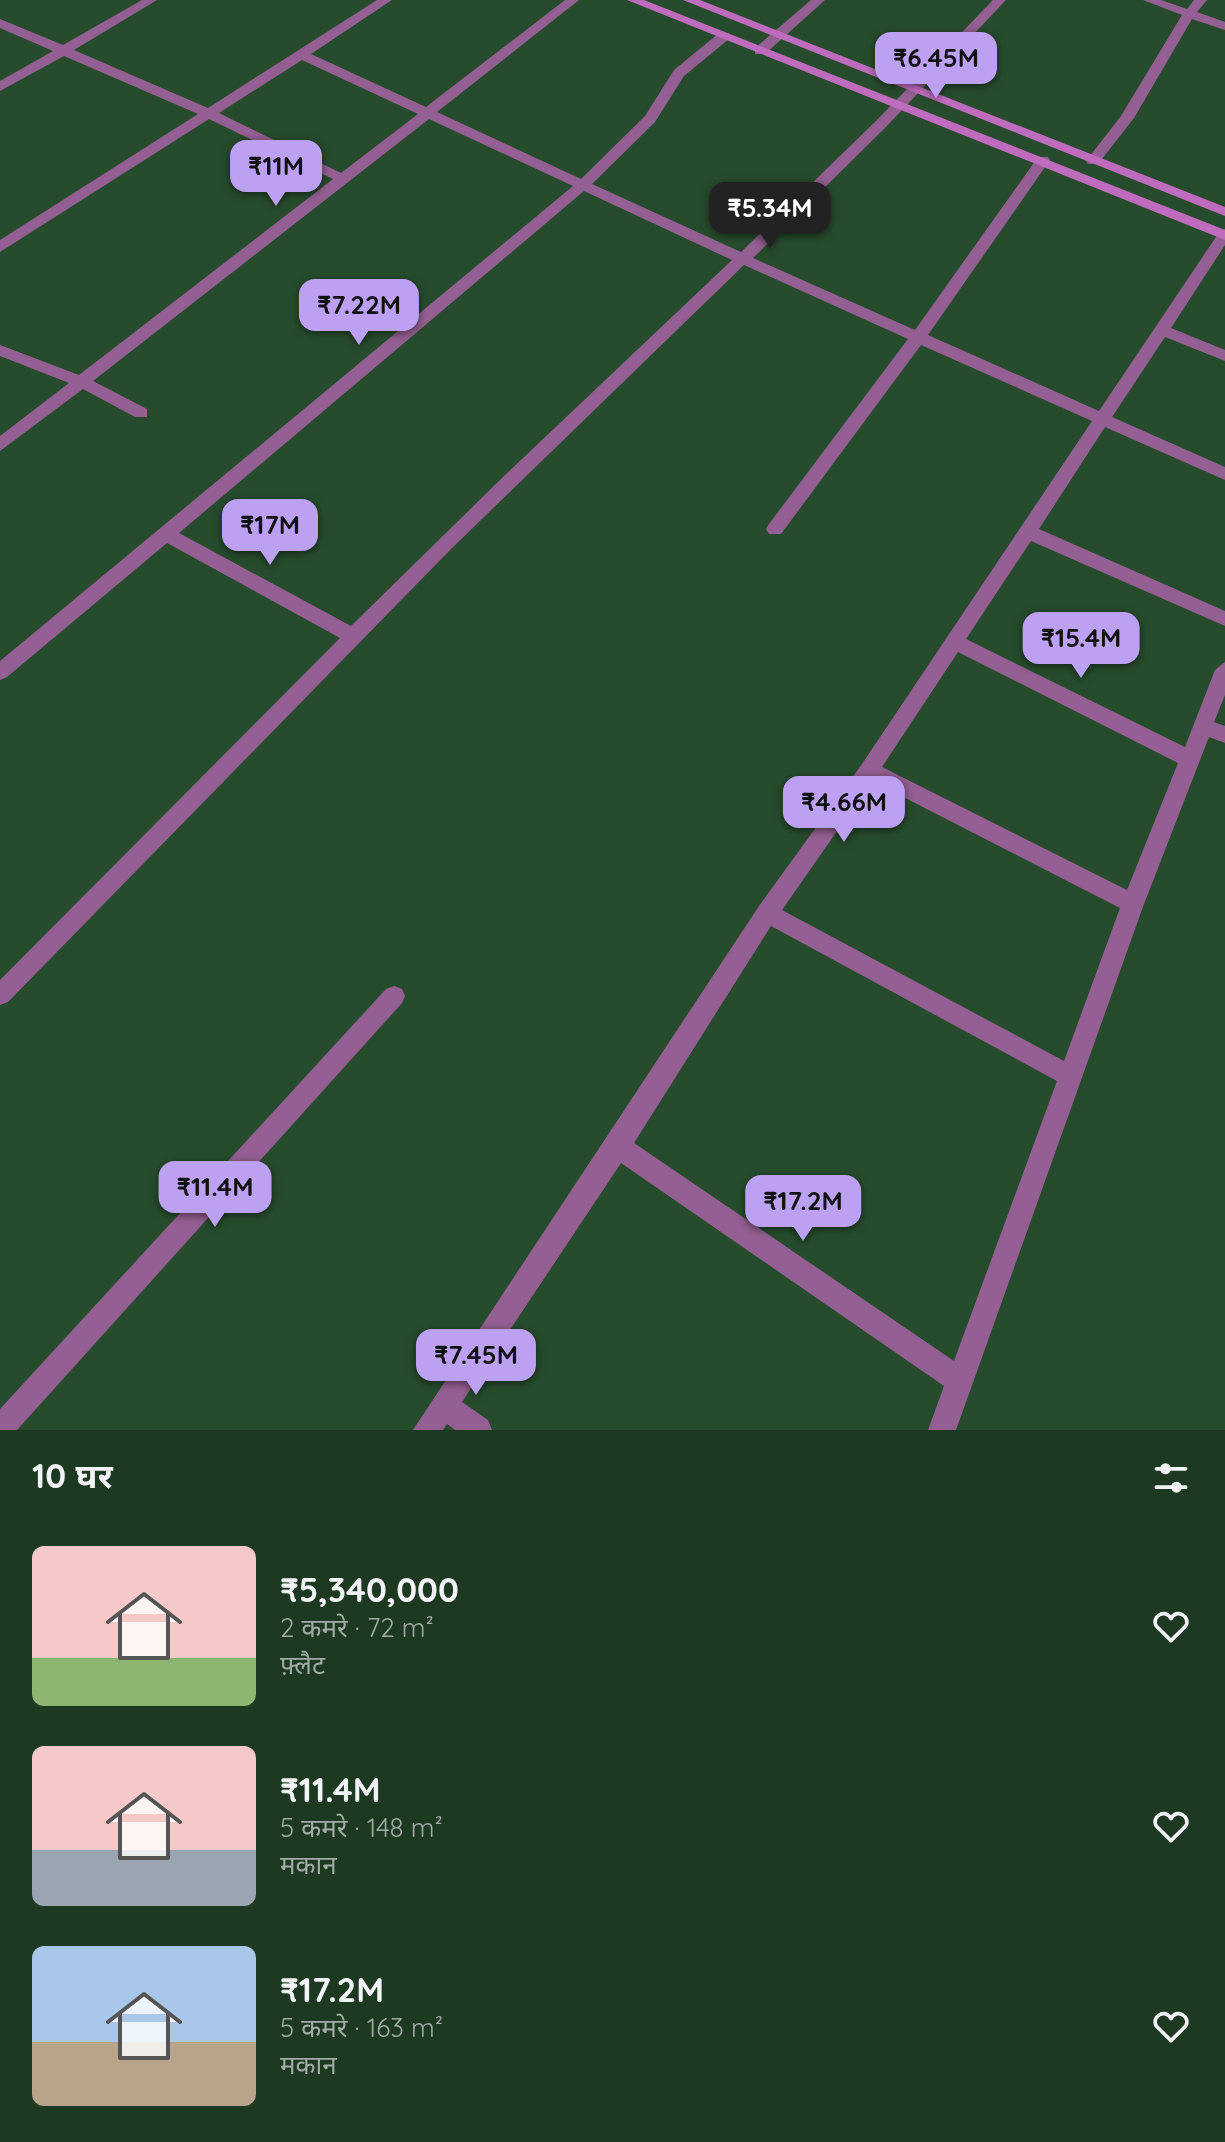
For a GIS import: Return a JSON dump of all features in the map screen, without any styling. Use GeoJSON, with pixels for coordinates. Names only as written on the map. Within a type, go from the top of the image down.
{"type":"FeatureCollection","features":[{"type":"Feature","properties":{"kind":"street"},"geometry":{"type":"LineString","coordinates":[[0,87],[151,0]]}},
{"type":"Feature","properties":{"kind":"street"},"geometry":{"type":"LineString","coordinates":[[0,247],[212,115],[386,0]]}},
{"type":"Feature","properties":{"kind":"street"},"geometry":{"type":"LineString","coordinates":[[0,445],[433,113],[573,0]]}},
{"type":"Feature","properties":{"kind":"street"},"geometry":{"type":"LineString","coordinates":[[427,1430],[618,1146],[767,913],[869,770],[1225,235],[1043,160],[900,107],[633,0]]}},
{"type":"Feature","properties":{"kind":"street"},"geometry":{"type":"LineString","coordinates":[[689,0],[1225,212]]}},
{"type":"Feature","properties":{"kind":"street"},"geometry":{"type":"LineString","coordinates":[[760,51],[819,0]]}},
{"type":"Feature","properties":{"kind":"street"},"geometry":{"type":"LineString","coordinates":[[0,995],[511,480],[745,260],[917,91],[1000,0]]}},
{"type":"Feature","properties":{"kind":"street"},"geometry":{"type":"LineString","coordinates":[[1149,0],[1225,26]]}},
{"type":"Feature","properties":{"kind":"street"},"geometry":{"type":"LineString","coordinates":[[1093,161],[1127,118],[1189,14],[1201,0]]}},
{"type":"Feature","properties":{"kind":"street"},"geometry":{"type":"LineString","coordinates":[[0,23],[212,115],[345,180]]}},
{"type":"Feature","properties":{"kind":"street"},"geometry":{"type":"LineString","coordinates":[[0,672],[584,185],[660,108],[679,73],[724,36]]}},
{"type":"Feature","properties":{"kind":"street"},"geometry":{"type":"LineString","coordinates":[[302,55],[917,339],[1225,474]]}},
{"type":"Feature","properties":{"kind":"street"},"geometry":{"type":"LineString","coordinates":[[775,529],[917,339],[1043,160]]}},
{"type":"Feature","properties":{"kind":"street"},"geometry":{"type":"LineString","coordinates":[[1162,330],[1225,356]]}},
{"type":"Feature","properties":{"kind":"street"},"geometry":{"type":"LineString","coordinates":[[0,350],[82,382],[141,413]]}},
{"type":"Feature","properties":{"kind":"street"},"geometry":{"type":"LineString","coordinates":[[1028,532],[1225,619]]}},
{"type":"Feature","properties":{"kind":"street"},"geometry":{"type":"LineString","coordinates":[[165,534],[355,637]]}},
{"type":"Feature","properties":{"kind":"street"},"geometry":{"type":"LineString","coordinates":[[954,642],[1188,758]]}},
{"type":"Feature","properties":{"kind":"street"},"geometry":{"type":"LineString","coordinates":[[942,1430],[1133,904],[1225,670]]}},
{"type":"Feature","properties":{"kind":"street"},"geometry":{"type":"LineString","coordinates":[[1202,726],[1225,735]]}},
{"type":"Feature","properties":{"kind":"street"},"geometry":{"type":"LineString","coordinates":[[869,770],[1133,904]]}},
{"type":"Feature","properties":{"kind":"street"},"geometry":{"type":"LineString","coordinates":[[767,913],[1070,1076]]}},
{"type":"Feature","properties":{"kind":"street"},"geometry":{"type":"LineString","coordinates":[[0,1429],[394,996]]}},
{"type":"Feature","properties":{"kind":"street"},"geometry":{"type":"LineString","coordinates":[[618,1146],[960,1381]]}},
{"type":"Feature","properties":{"kind":"street"},"geometry":{"type":"LineString","coordinates":[[444,1405],[478,1430]]}}]}
